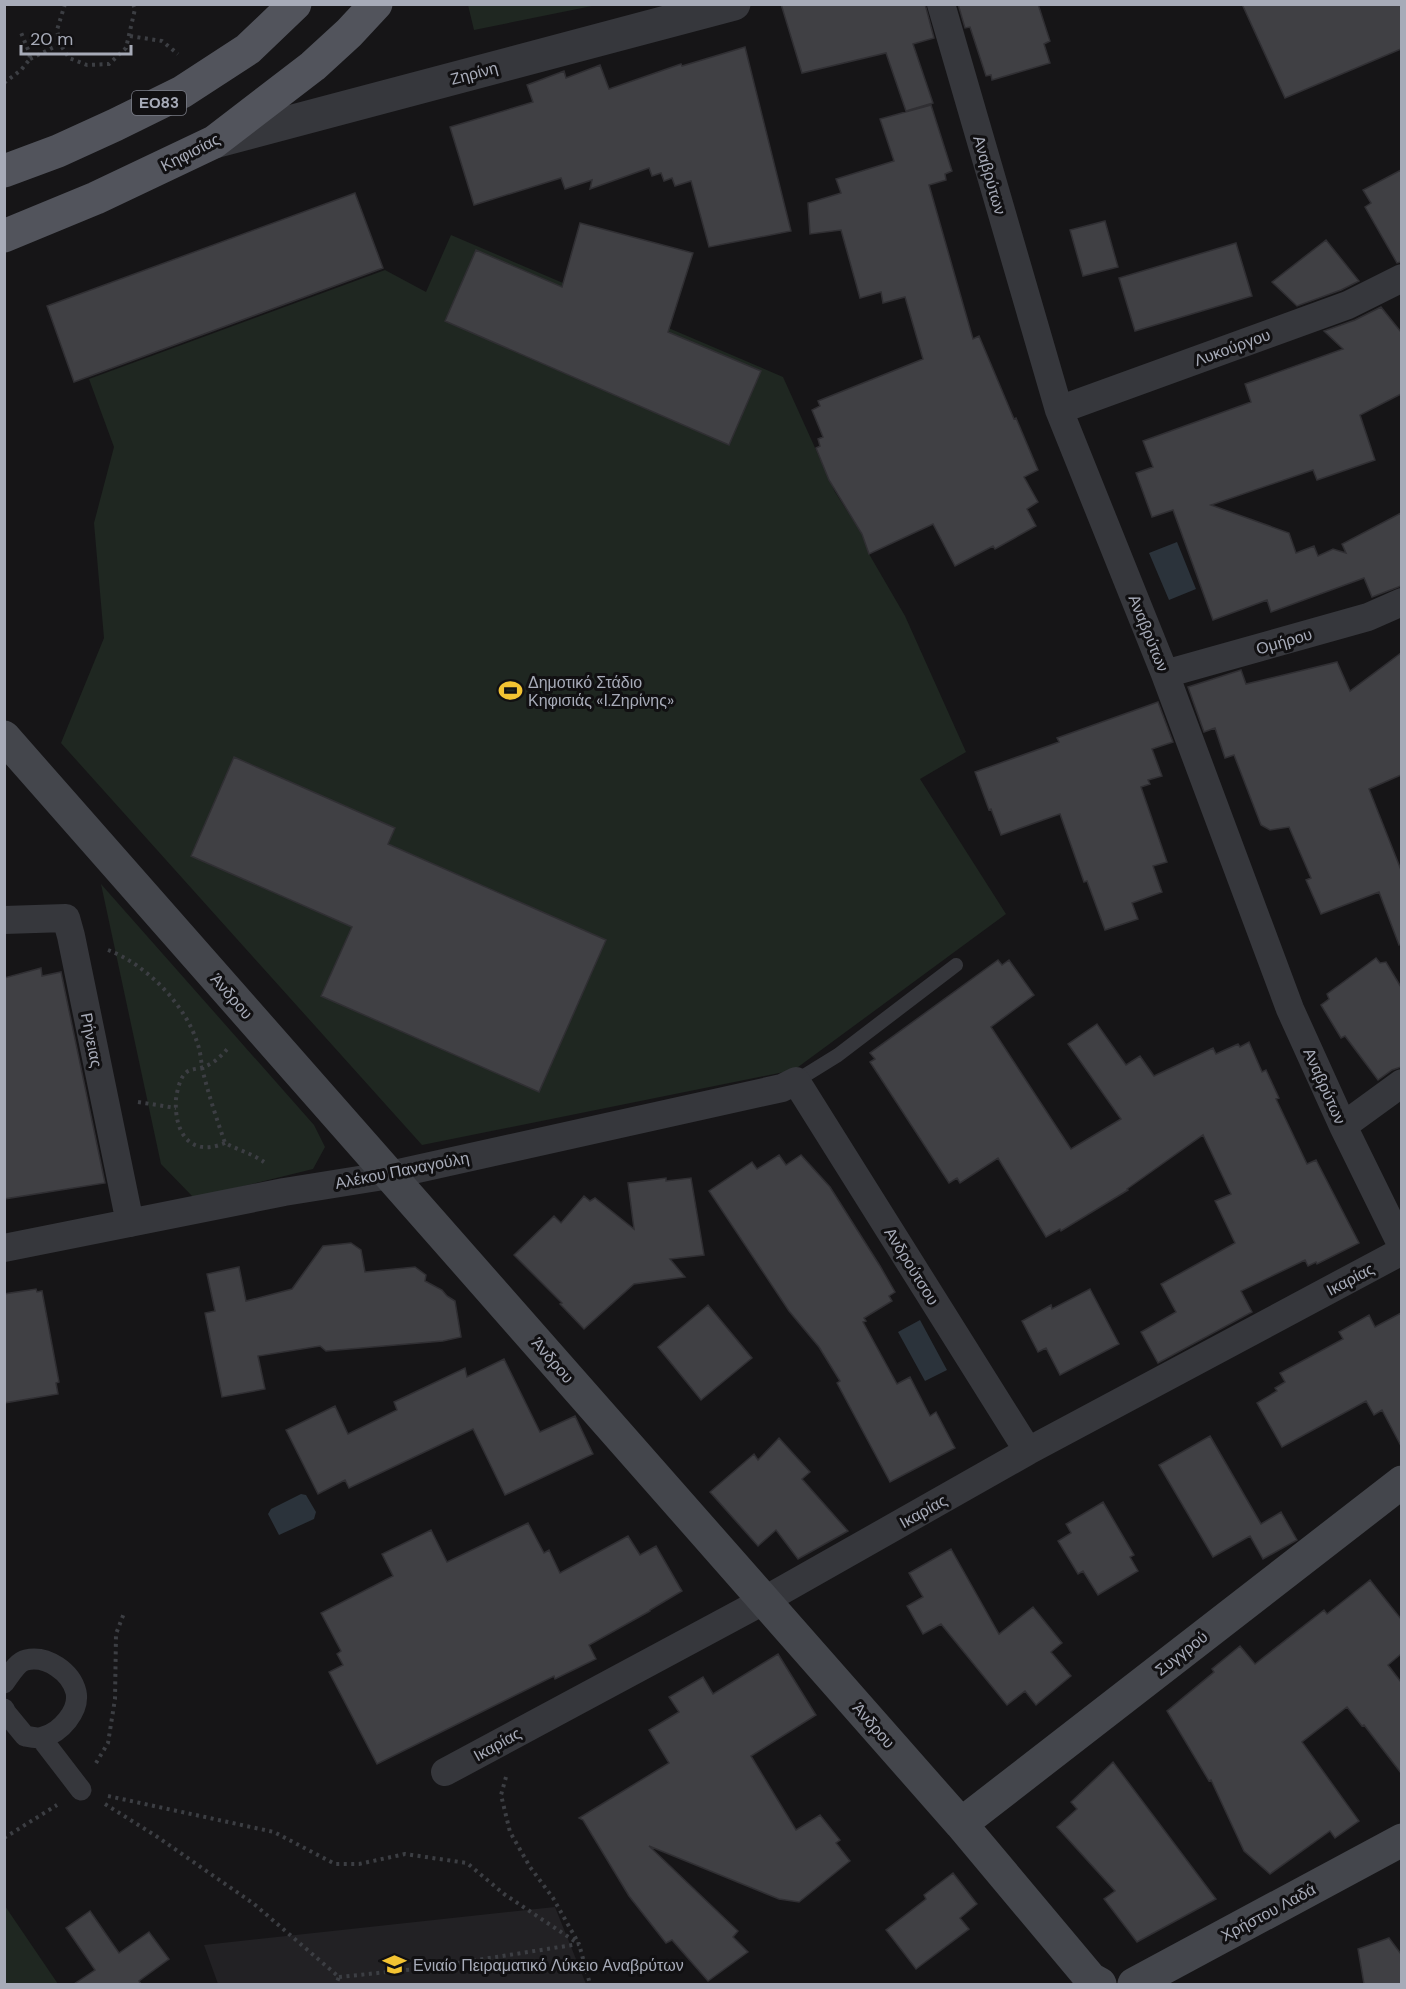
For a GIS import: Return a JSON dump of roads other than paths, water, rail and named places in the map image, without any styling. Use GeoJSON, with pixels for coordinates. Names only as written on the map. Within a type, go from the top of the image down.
{"type":"FeatureCollection","features":[{"type":"Feature","properties":{"kind":"main road","name":"ΕΟ83"},"geometry":{"type":"LineString","coordinates":[[4,171],[58,151],[182,92],[248,49],[296,4]]}},
{"type":"Feature","properties":{"kind":"main road","name":"Κηφισίας"},"geometry":{"type":"LineString","coordinates":[[4,236],[96,198],[214,142],[313,66],[376,4]]}},
{"type":"Feature","properties":{"kind":"main road","name":"Άνδρου"},"geometry":{"type":"LineString","coordinates":[[4,737],[765,1600],[961,1824],[1091,1979],[1100,1984]]}},
{"type":"Feature","properties":{"kind":"main road","name":"Συγγρού"},"geometry":{"type":"LineString","coordinates":[[961,1824],[1401,1482]]}},
{"type":"Feature","properties":{"kind":"main road","name":"Χρήστου Λαδά"},"geometry":{"type":"LineString","coordinates":[[1134,1984],[1401,1840]]}},
{"type":"Feature","properties":{"kind":"street","name":"Ζηρίνη"},"geometry":{"type":"LineString","coordinates":[[214,142],[734,4]]}},
{"type":"Feature","properties":{"kind":"street","name":"Αναβρύτων"},"geometry":{"type":"LineString","coordinates":[[941,4],[1059,410],[1165,674],[1290,1009],[1401,1246]]}},
{"type":"Feature","properties":{"kind":"street","name":"Λυκούργου"},"geometry":{"type":"LineString","coordinates":[[1059,410],[1348,305],[1401,278]]}},
{"type":"Feature","properties":{"kind":"street","name":"Ομήρου"},"geometry":{"type":"LineString","coordinates":[[1165,674],[1368,617],[1401,602]]}},
{"type":"Feature","properties":{"kind":"street","name":"Ρήνειας"},"geometry":{"type":"LineString","coordinates":[[4,920],[66,918],[130,1223]]}},
{"type":"Feature","properties":{"kind":"street","name":"Αλέκου Παναγούλη"},"geometry":{"type":"LineString","coordinates":[[4,1248],[284,1192],[390,1175],[782,1088],[796,1081]]}},
{"type":"Feature","properties":{"kind":"street","name":"Ανδρούτσου"},"geometry":{"type":"LineString","coordinates":[[796,1081],[1028,1451]]}},
{"type":"Feature","properties":{"kind":"street"},"geometry":{"type":"LineString","coordinates":[[1343,1126],[1401,1083]]}},
{"type":"Feature","properties":{"kind":"street","name":"Ικαρίας"},"geometry":{"type":"LineString","coordinates":[[445,1772],[765,1600],[1028,1451],[1401,1251]]}},
{"type":"Feature","properties":{"kind":"street"},"geometry":{"type":"LineString","coordinates":[[4,1683],[13,1670],[25,1660],[44,1660],[64,1671],[76,1693],[72,1713],[60,1729],[41,1738],[25,1736],[4,1709]]}},
{"type":"Feature","properties":{"kind":"street"},"geometry":{"type":"LineString","coordinates":[[41,1738],[81,1790]]}},
{"type":"Feature","properties":{"kind":"lane"},"geometry":{"type":"LineString","coordinates":[[796,1081],[838,1055],[956,965]]}},
{"type":"Feature","properties":{"kind":"place","name":"Δημοτικό Στάδιο Κηφισιάς «Ι.Ζηρίνης»"},"geometry":{"type":"Point","coordinates":[510,691]}},
{"type":"Feature","properties":{"kind":"place","name":"Ενιαίο Πειραματικό Λύκειο Αναβρύτων"},"geometry":{"type":"Point","coordinates":[395,1965]}}]}
